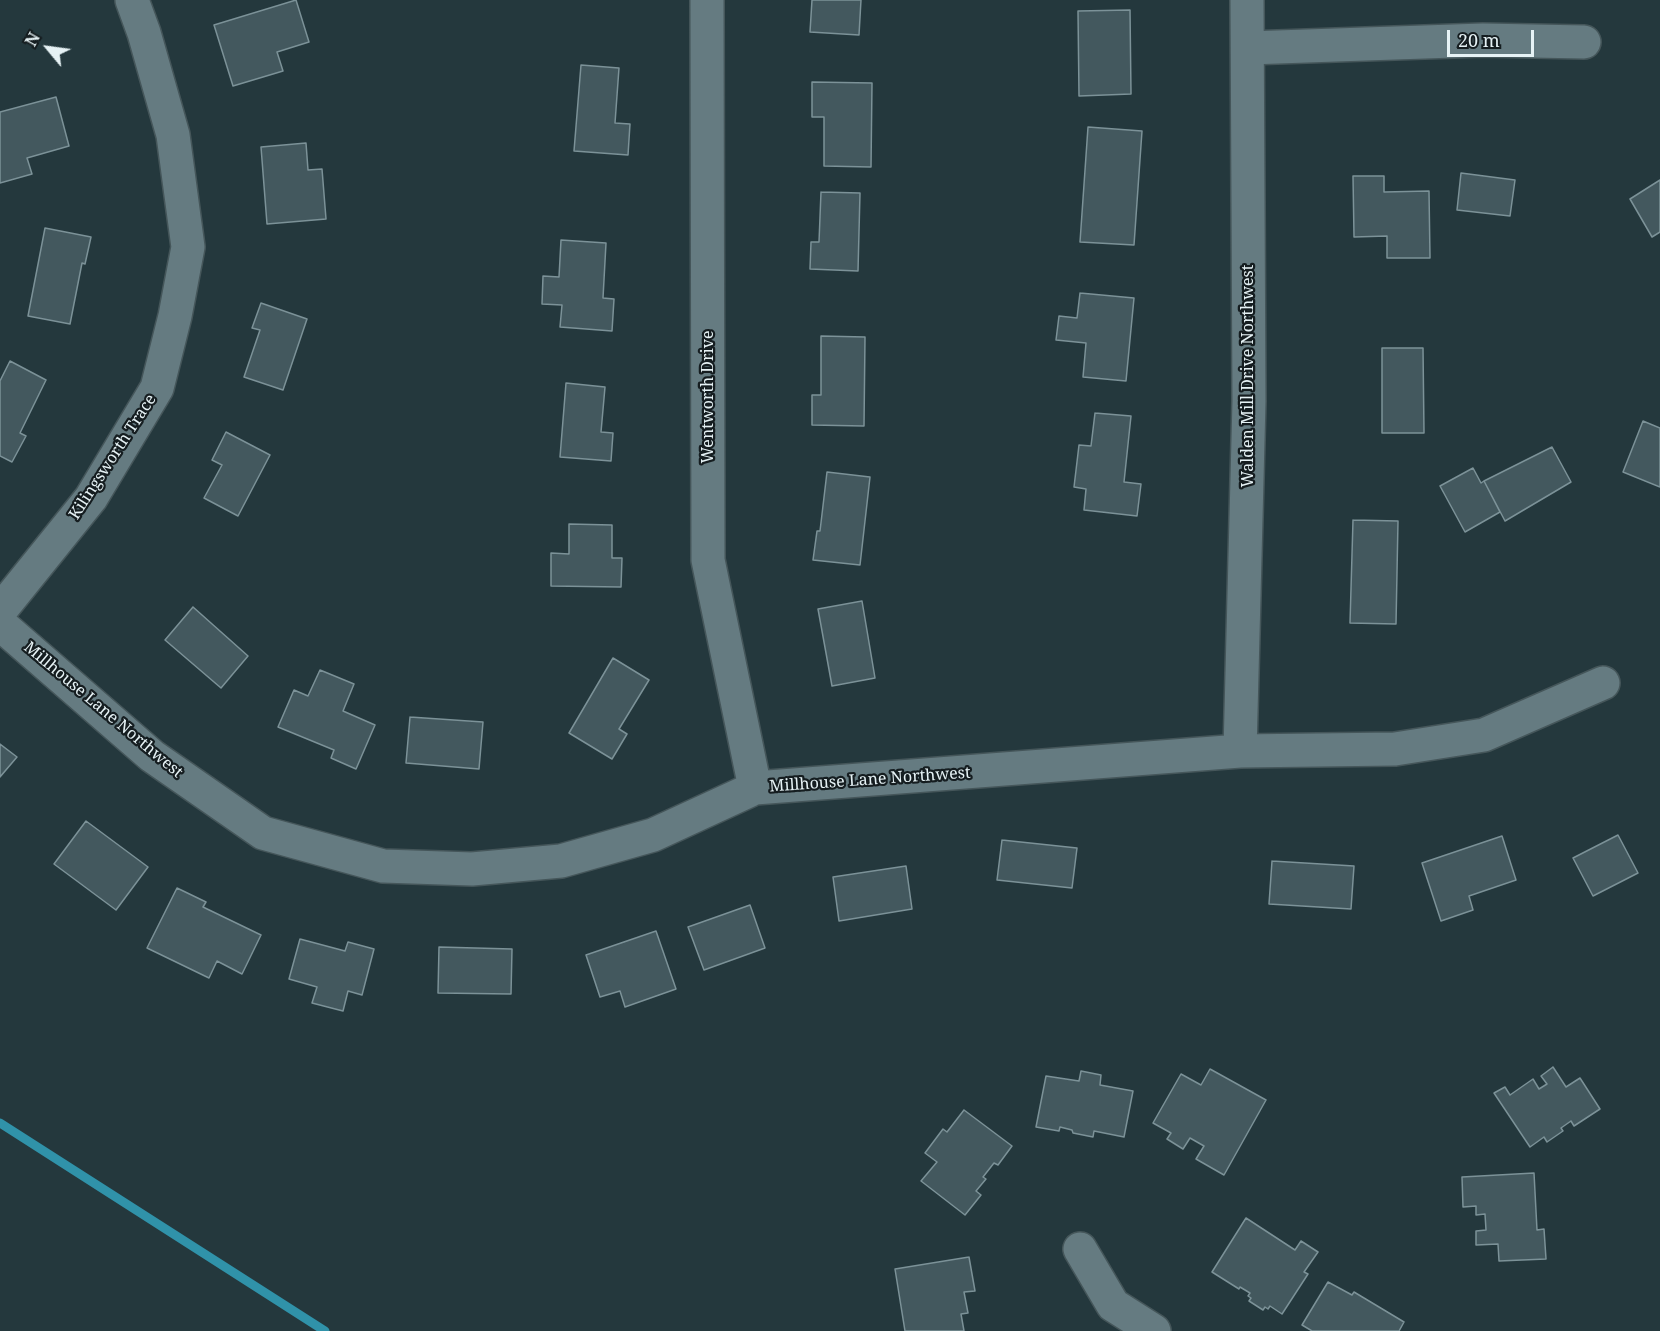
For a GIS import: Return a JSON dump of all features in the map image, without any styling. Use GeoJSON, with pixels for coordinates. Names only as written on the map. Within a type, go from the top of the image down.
{"type":"FeatureCollection","features":[{"type":"Feature","properties":{"kind":"street","name":"Kilingsworth Trace"},"geometry":{"type":"LineString","coordinates":[[0,611],[91,498],[157,388],[176,316],[188,247],[173,135],[144,33],[132,0]]}},
{"type":"Feature","properties":{"kind":"street","name":"Wentworth Drive"},"geometry":{"type":"LineString","coordinates":[[706,0],[708,560],[755,788]]}},
{"type":"Feature","properties":{"kind":"street","name":"Walden Mill Drive Northwest"},"geometry":{"type":"LineString","coordinates":[[1240,751],[1249,401],[1247,0]]}},
{"type":"Feature","properties":{"kind":"street"},"geometry":{"type":"LineString","coordinates":[[1248,48],[1483,40],[1584,42]]}},
{"type":"Feature","properties":{"kind":"street","name":"Millhouse Lane Northwest"},"geometry":{"type":"LineString","coordinates":[[0,624],[152,756],[262,833],[383,866],[472,869],[561,861],[653,835],[755,788],[1240,751],[1395,749],[1484,735],[1603,682]]}},
{"type":"Feature","properties":{"kind":"street"},"geometry":{"type":"LineString","coordinates":[[1080,1249],[1113,1305],[1154,1331]]}},
{"type":"Feature","properties":{"kind":"building"},"geometry":{"type":"Polygon","coordinates":[[[296,0],[309,42],[277,52],[283,71],[233,86],[214,25],[296,0]]]}},
{"type":"Feature","properties":{"kind":"building"},"geometry":{"type":"Polygon","coordinates":[[[812,0],[861,0],[859,35],[810,32],[812,0]]]}},
{"type":"Feature","properties":{"kind":"building"},"geometry":{"type":"Polygon","coordinates":[[[1130,10],[1131,94],[1079,96],[1078,11],[1130,10]]]}},
{"type":"Feature","properties":{"kind":"building"},"geometry":{"type":"Polygon","coordinates":[[[581,65],[619,68],[615,123],[630,124],[628,155],[574,151],[581,65]]]}},
{"type":"Feature","properties":{"kind":"building"},"geometry":{"type":"Polygon","coordinates":[[[812,82],[872,83],[871,167],[824,166],[824,117],[812,117],[812,82]]]}},
{"type":"Feature","properties":{"kind":"building"},"geometry":{"type":"Polygon","coordinates":[[[56,97],[69,146],[27,158],[32,174],[0,183],[0,112],[56,97]]]}},
{"type":"Feature","properties":{"kind":"building"},"geometry":{"type":"Polygon","coordinates":[[[1088,127],[1142,131],[1134,245],[1080,242],[1088,127]]]}},
{"type":"Feature","properties":{"kind":"building"},"geometry":{"type":"Polygon","coordinates":[[[306,143],[308,170],[322,169],[326,219],[267,224],[261,147],[306,143]]]}},
{"type":"Feature","properties":{"kind":"building"},"geometry":{"type":"Polygon","coordinates":[[[1461,173],[1515,180],[1510,216],[1457,210],[1461,173]]]}},
{"type":"Feature","properties":{"kind":"building"},"geometry":{"type":"Polygon","coordinates":[[[1353,176],[1384,176],[1384,192],[1429,191],[1430,258],[1387,258],[1387,236],[1354,237],[1353,176]]]}},
{"type":"Feature","properties":{"kind":"building"},"geometry":{"type":"Polygon","coordinates":[[[1660,180],[1660,232],[1652,237],[1630,199],[1660,180]]]}},
{"type":"Feature","properties":{"kind":"building"},"geometry":{"type":"Polygon","coordinates":[[[821,192],[860,193],[858,271],[810,269],[811,242],[819,242],[821,192]]]}},
{"type":"Feature","properties":{"kind":"building"},"geometry":{"type":"Polygon","coordinates":[[[45,228],[91,237],[85,264],[82,263],[70,324],[28,316],[45,228]]]}},
{"type":"Feature","properties":{"kind":"building"},"geometry":{"type":"Polygon","coordinates":[[[561,240],[606,243],[603,298],[614,299],[612,331],[560,327],[562,305],[542,304],[543,276],[559,277],[561,240]]]}},
{"type":"Feature","properties":{"kind":"building"},"geometry":{"type":"Polygon","coordinates":[[[1080,293],[1134,298],[1126,381],[1083,377],[1086,343],[1056,340],[1059,316],[1077,318],[1080,293]]]}},
{"type":"Feature","properties":{"kind":"building"},"geometry":{"type":"Polygon","coordinates":[[[261,303],[307,319],[283,390],[244,377],[260,330],[252,328],[261,303]]]}},
{"type":"Feature","properties":{"kind":"building"},"geometry":{"type":"Polygon","coordinates":[[[821,336],[865,337],[864,426],[812,425],[812,395],[821,395],[821,336]]]}},
{"type":"Feature","properties":{"kind":"building"},"geometry":{"type":"Polygon","coordinates":[[[1382,348],[1423,348],[1424,433],[1382,433],[1382,348]]]}},
{"type":"Feature","properties":{"kind":"building"},"geometry":{"type":"Polygon","coordinates":[[[10,361],[46,380],[20,433],[26,436],[12,462],[0,456],[0,381],[10,361]]]}},
{"type":"Feature","properties":{"kind":"building"},"geometry":{"type":"Polygon","coordinates":[[[566,383],[605,387],[601,432],[613,433],[611,461],[560,457],[566,383]]]}},
{"type":"Feature","properties":{"kind":"building"},"geometry":{"type":"Polygon","coordinates":[[[1095,413],[1131,416],[1124,482],[1141,484],[1137,516],[1084,510],[1086,489],[1074,487],[1079,445],[1091,446],[1095,413]]]}},
{"type":"Feature","properties":{"kind":"building"},"geometry":{"type":"Polygon","coordinates":[[[1643,421],[1660,428],[1660,487],[1623,472],[1643,421]]]}},
{"type":"Feature","properties":{"kind":"building"},"geometry":{"type":"Polygon","coordinates":[[[226,432],[270,455],[238,516],[204,498],[222,465],[212,460],[226,432]]]}},
{"type":"Feature","properties":{"kind":"building"},"geometry":{"type":"Polygon","coordinates":[[[1552,447],[1571,482],[1505,521],[1484,481],[1552,447]]]}},
{"type":"Feature","properties":{"kind":"building"},"geometry":{"type":"Polygon","coordinates":[[[1473,468],[1481,483],[1484,481],[1500,512],[1465,532],[1440,486],[1473,468]]]}},
{"type":"Feature","properties":{"kind":"building"},"geometry":{"type":"Polygon","coordinates":[[[827,472],[870,477],[860,565],[813,560],[817,531],[820,531],[827,472]]]}},
{"type":"Feature","properties":{"kind":"building"},"geometry":{"type":"Polygon","coordinates":[[[1353,520],[1398,521],[1396,624],[1350,623],[1353,520]]]}},
{"type":"Feature","properties":{"kind":"building"},"geometry":{"type":"Polygon","coordinates":[[[569,524],[612,525],[612,558],[622,558],[621,587],[551,586],[551,553],[569,554],[569,524]]]}},
{"type":"Feature","properties":{"kind":"building"},"geometry":{"type":"Polygon","coordinates":[[[862,601],[875,678],[832,686],[818,609],[862,601]]]}},
{"type":"Feature","properties":{"kind":"building"},"geometry":{"type":"Polygon","coordinates":[[[193,607],[248,656],[221,688],[165,640],[193,607]]]}},
{"type":"Feature","properties":{"kind":"building"},"geometry":{"type":"Polygon","coordinates":[[[613,658],[649,680],[619,729],[627,734],[612,759],[569,733],[613,658]]]}},
{"type":"Feature","properties":{"kind":"building"},"geometry":{"type":"Polygon","coordinates":[[[320,670],[354,684],[343,711],[375,725],[356,769],[331,758],[334,750],[278,727],[294,690],[308,696],[320,670]]]}},
{"type":"Feature","properties":{"kind":"building"},"geometry":{"type":"Polygon","coordinates":[[[410,717],[483,722],[479,769],[406,763],[410,717]]]}},
{"type":"Feature","properties":{"kind":"building"},"geometry":{"type":"Polygon","coordinates":[[[0,744],[17,757],[0,777],[0,744]]]}},
{"type":"Feature","properties":{"kind":"building"},"geometry":{"type":"Polygon","coordinates":[[[86,821],[148,867],[116,910],[54,864],[86,821]]]}},
{"type":"Feature","properties":{"kind":"building"},"geometry":{"type":"Polygon","coordinates":[[[1618,835],[1638,873],[1593,896],[1573,858],[1618,835]]]}},
{"type":"Feature","properties":{"kind":"building"},"geometry":{"type":"Polygon","coordinates":[[[1502,836],[1516,880],[1469,896],[1473,910],[1441,921],[1422,863],[1502,836]]]}},
{"type":"Feature","properties":{"kind":"building"},"geometry":{"type":"Polygon","coordinates":[[[1002,840],[1077,848],[1072,888],[997,880],[1002,840]]]}},
{"type":"Feature","properties":{"kind":"building"},"geometry":{"type":"Polygon","coordinates":[[[1272,861],[1354,866],[1351,909],[1269,904],[1272,861]]]}},
{"type":"Feature","properties":{"kind":"building"},"geometry":{"type":"Polygon","coordinates":[[[906,866],[912,909],[839,921],[833,877],[906,866]]]}},
{"type":"Feature","properties":{"kind":"building"},"geometry":{"type":"Polygon","coordinates":[[[177,888],[206,902],[203,907],[261,935],[242,974],[217,961],[209,978],[147,948],[177,888]]]}},
{"type":"Feature","properties":{"kind":"building"},"geometry":{"type":"Polygon","coordinates":[[[750,905],[765,948],[704,970],[688,927],[750,905]]]}},
{"type":"Feature","properties":{"kind":"building"},"geometry":{"type":"Polygon","coordinates":[[[656,931],[676,989],[625,1007],[620,991],[600,997],[586,955],[656,931]]]}},
{"type":"Feature","properties":{"kind":"building"},"geometry":{"type":"Polygon","coordinates":[[[300,939],[345,951],[348,942],[374,949],[362,995],[348,991],[343,1011],[312,1003],[317,987],[289,979],[300,939]]]}},
{"type":"Feature","properties":{"kind":"building"},"geometry":{"type":"Polygon","coordinates":[[[439,947],[512,949],[511,994],[438,993],[439,947]]]}},
{"type":"Feature","properties":{"kind":"building"},"geometry":{"type":"Polygon","coordinates":[[[1553,1067],[1566,1087],[1580,1078],[1600,1109],[1574,1126],[1571,1121],[1561,1128],[1563,1131],[1547,1142],[1544,1137],[1530,1147],[1494,1093],[1505,1087],[1510,1095],[1533,1079],[1539,1089],[1547,1084],[1541,1076],[1553,1067]]]}},
{"type":"Feature","properties":{"kind":"building"},"geometry":{"type":"Polygon","coordinates":[[[1210,1069],[1266,1100],[1224,1175],[1196,1159],[1204,1146],[1190,1138],[1183,1149],[1167,1139],[1171,1133],[1153,1123],[1181,1074],[1201,1085],[1210,1069]]]}},
{"type":"Feature","properties":{"kind":"building"},"geometry":{"type":"Polygon","coordinates":[[[1081,1071],[1101,1075],[1100,1085],[1133,1091],[1124,1137],[1094,1131],[1093,1137],[1073,1133],[1072,1130],[1060,1127],[1059,1131],[1036,1127],[1046,1076],[1079,1081],[1081,1071]]]}},
{"type":"Feature","properties":{"kind":"building"},"geometry":{"type":"Polygon","coordinates":[[[964,1110],[1012,1146],[998,1165],[994,1163],[983,1177],[986,1179],[976,1191],[981,1195],[965,1215],[921,1181],[937,1162],[925,1153],[943,1129],[947,1132],[964,1110]]]}},
{"type":"Feature","properties":{"kind":"building"},"geometry":{"type":"Polygon","coordinates":[[[1534,1173],[1537,1230],[1544,1229],[1546,1259],[1499,1261],[1498,1244],[1476,1245],[1476,1231],[1486,1230],[1485,1214],[1476,1215],[1476,1206],[1463,1207],[1462,1177],[1534,1173]]]}},
{"type":"Feature","properties":{"kind":"building"},"geometry":{"type":"Polygon","coordinates":[[[1246,1218],[1295,1250],[1301,1241],[1318,1252],[1304,1272],[1308,1274],[1282,1314],[1270,1306],[1263,1310],[1249,1301],[1250,1293],[1240,1287],[1239,1289],[1212,1272],[1246,1218]]]}},
{"type":"Feature","properties":{"kind":"building"},"geometry":{"type":"Polygon","coordinates":[[[969,1257],[975,1291],[964,1292],[968,1313],[961,1314],[964,1331],[905,1331],[895,1269],[969,1257]]]}},
{"type":"Feature","properties":{"kind":"building"},"geometry":{"type":"Polygon","coordinates":[[[1328,1282],[1352,1295],[1354,1292],[1404,1322],[1399,1331],[1312,1331],[1302,1325],[1328,1282]]]}},
{"type":"Feature","properties":{"kind":"waterway"},"geometry":{"type":"LineString","coordinates":[[0,1123],[325,1331]]}}]}
